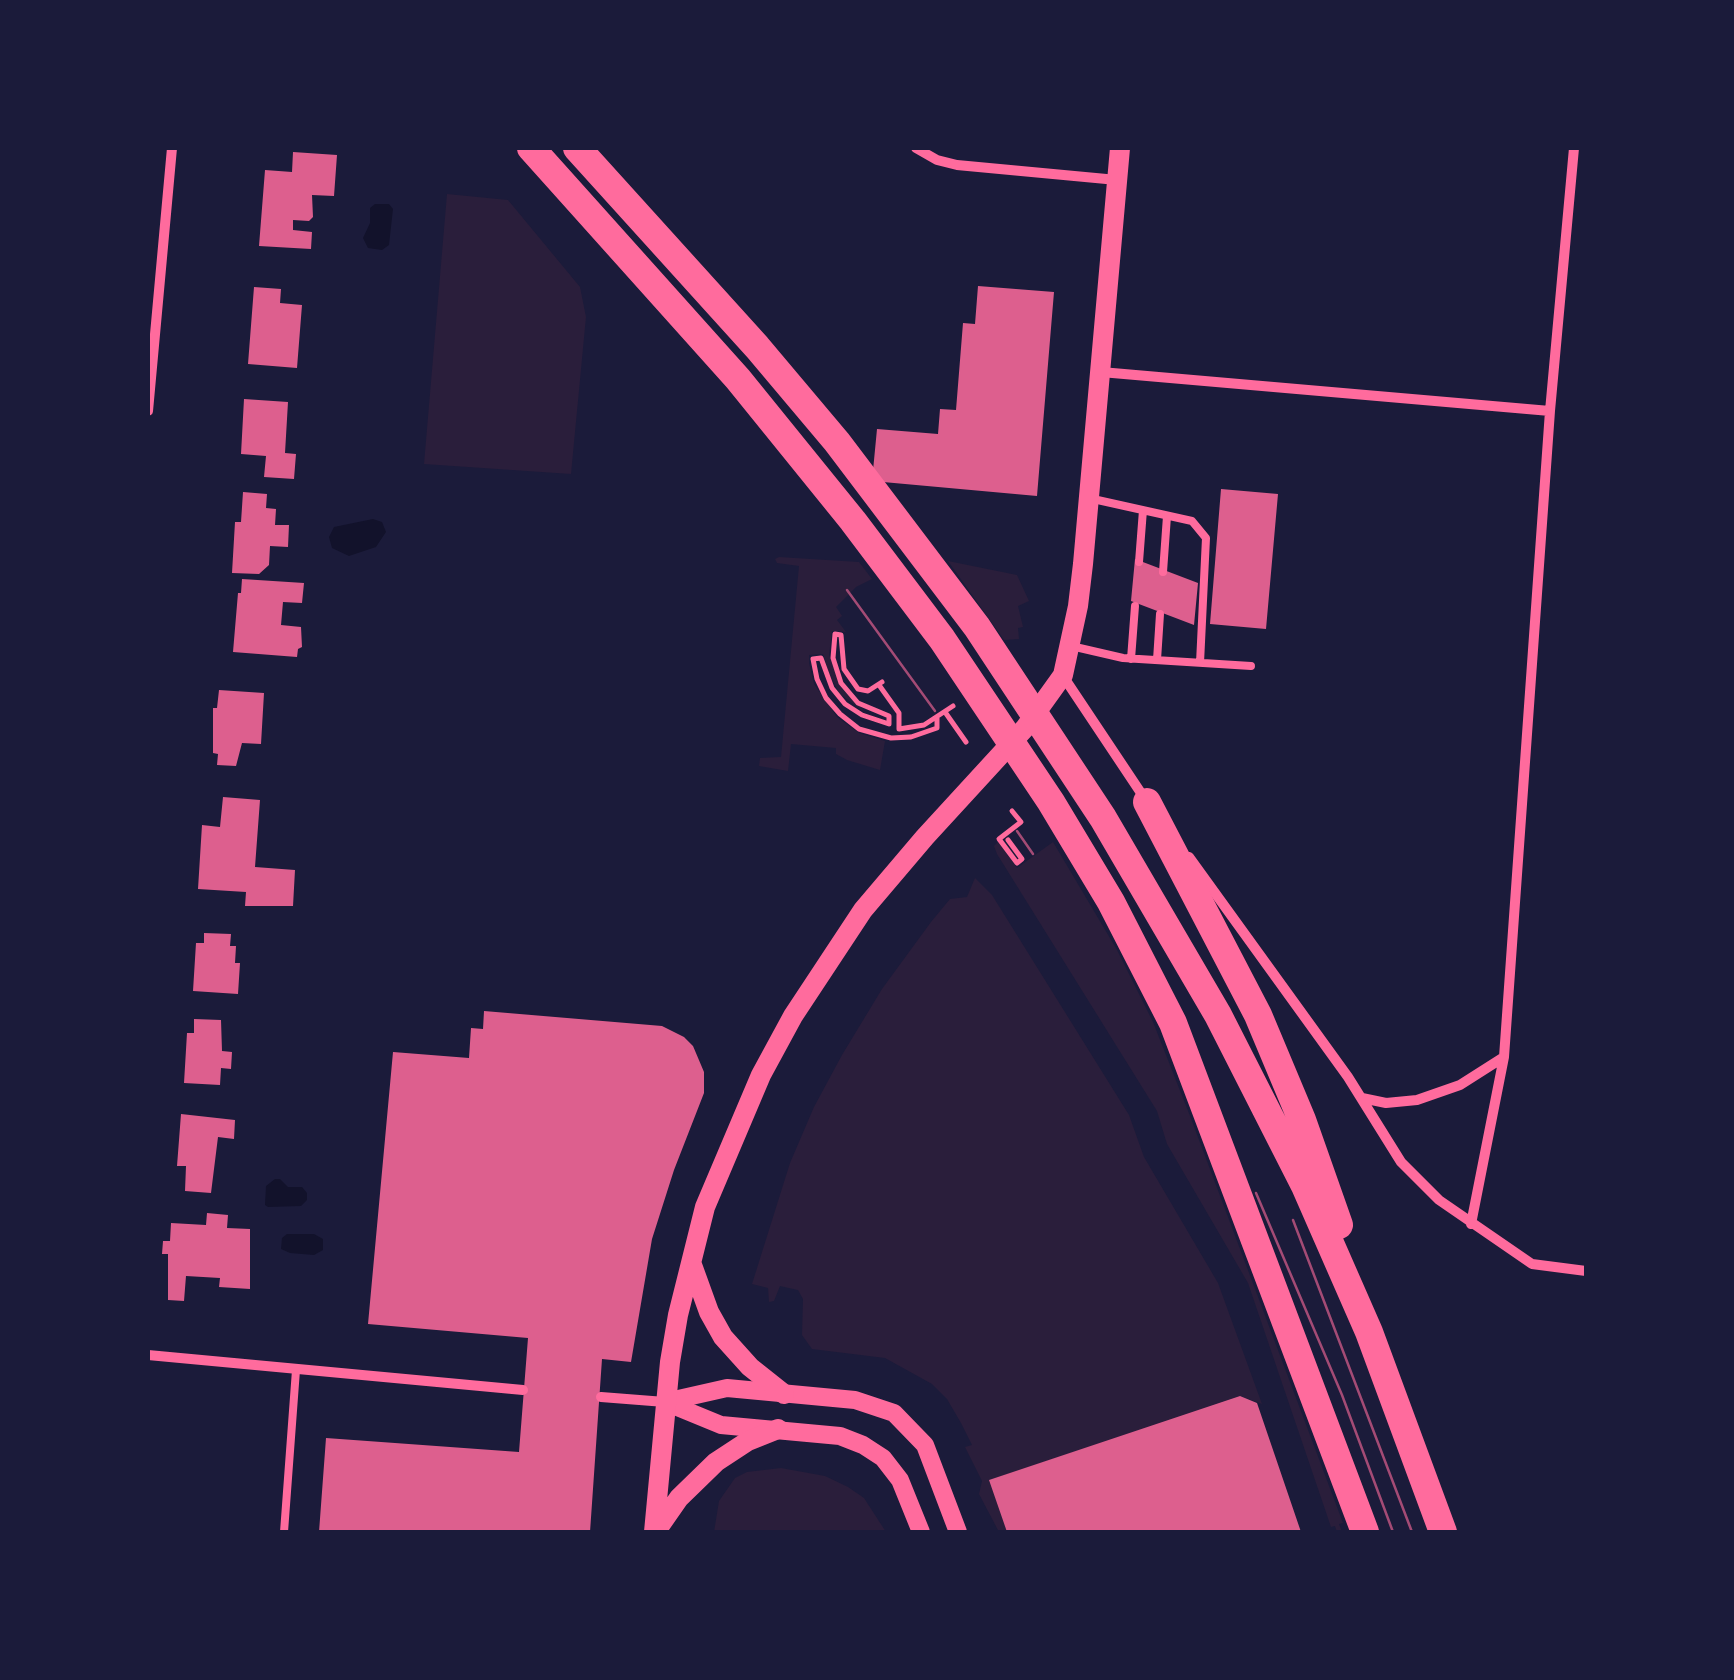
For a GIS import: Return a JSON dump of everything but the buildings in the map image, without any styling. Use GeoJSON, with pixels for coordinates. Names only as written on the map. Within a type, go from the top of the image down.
{"type":"FeatureCollection","features":[{"type":"Feature","properties":{"kind":"highway"},"geometry":{"type":"LineString","coordinates":[[531,148],[738,379],[853,521],[942,639],[1072,836],[1127,931],[1172,1022],[1365,1532]]}},
{"type":"Feature","properties":{"kind":"highway"},"geometry":{"type":"LineString","coordinates":[[578,148],[756,347],[860,472],[977,627],[1103,818],[1155,903],[1305,1186],[1369,1332],[1443,1532]]}},
{"type":"Feature","properties":{"kind":"highway"},"geometry":{"type":"LineString","coordinates":[[1147,802],[1258,1014],[1333,1208],[1369,1332]]}},
{"type":"Feature","properties":{"kind":"main road"},"geometry":{"type":"LineString","coordinates":[[654,1532],[675,1330],[706,1208],[761,1075],[793,1016],[863,910],[1025,728],[1063,675],[1071,646],[1089,498],[1120,148]]}},
{"type":"Feature","properties":{"kind":"main road"},"geometry":{"type":"LineString","coordinates":[[691,1263],[723,1337],[750,1368],[784,1394]]}},
{"type":"Feature","properties":{"kind":"main road"},"geometry":{"type":"LineString","coordinates":[[654,1532],[679,1498],[716,1462],[748,1441],[778,1430]]}},
{"type":"Feature","properties":{"kind":"street"},"geometry":{"type":"LineString","coordinates":[[148,411],[172,148]]}},
{"type":"Feature","properties":{"kind":"street"},"geometry":{"type":"LineString","coordinates":[[916,148],[937,160],[974,167],[1117,180]]}},
{"type":"Feature","properties":{"kind":"street"},"geometry":{"type":"LineString","coordinates":[[1471,1224],[1504,1057],[1550,411],[1574,148]]}},
{"type":"Feature","properties":{"kind":"street"},"geometry":{"type":"LineString","coordinates":[[1100,372],[1550,411]]}},
{"type":"Feature","properties":{"kind":"street"},"geometry":{"type":"LineString","coordinates":[[1063,675],[1147,802],[1236,919],[1361,1098],[1400,1162],[1438,1200],[1532,1264],[1586,1271]]}},
{"type":"Feature","properties":{"kind":"street"},"geometry":{"type":"LineString","coordinates":[[1361,1098],[1386,1103],[1418,1100],[1460,1085],[1504,1057]]}},
{"type":"Feature","properties":{"kind":"street"},"geometry":{"type":"LineString","coordinates":[[148,1355],[523,1390]]}},
{"type":"Feature","properties":{"kind":"street"},"geometry":{"type":"LineString","coordinates":[[665,1402],[727,1388],[855,1400],[894,1412],[925,1445],[958,1532]]}},
{"type":"Feature","properties":{"kind":"street"},"geometry":{"type":"LineString","coordinates":[[601,1397],[665,1402],[721,1424],[840,1436],[864,1445],[883,1458],[900,1480],[921,1532]]}},
{"type":"Feature","properties":{"kind":"lane"},"geometry":{"type":"LineString","coordinates":[[1089,498],[1192,522],[1206,538],[1200,663]]}},
{"type":"Feature","properties":{"kind":"lane"},"geometry":{"type":"LineString","coordinates":[[1139,562],[1143,510]]}},
{"type":"Feature","properties":{"kind":"lane"},"geometry":{"type":"LineString","coordinates":[[1163,572],[1166,516]]}},
{"type":"Feature","properties":{"kind":"lane"},"geometry":{"type":"LineString","coordinates":[[1131,659],[1135,606]]}},
{"type":"Feature","properties":{"kind":"lane"},"geometry":{"type":"LineString","coordinates":[[1157,660],[1160,614]]}},
{"type":"Feature","properties":{"kind":"lane"},"geometry":{"type":"LineString","coordinates":[[1071,646],[1131,659],[1251,666]]}},
{"type":"Feature","properties":{"kind":"lane"},"geometry":{"type":"LineString","coordinates":[[284,1532],[296,1370]]}},
{"type":"Feature","properties":{"kind":"path"},"geometry":{"type":"LineString","coordinates":[[889,716],[858,703],[841,683],[833,658],[835,634],[842,636],[842,660],[853,683],[864,692],[880,683],[897,710],[899,730],[934,720],[960,701]]}},
{"type":"Feature","properties":{"kind":"path"},"geometry":{"type":"LineString","coordinates":[[889,716],[890,724],[845,704],[832,688],[820,658],[813,659],[826,698],[859,729],[891,738],[911,737],[937,728],[934,720]]}},
{"type":"Feature","properties":{"kind":"path"},"geometry":{"type":"LineString","coordinates":[[889,716],[897,710]]}},
{"type":"Feature","properties":{"kind":"path"},"geometry":{"type":"LineString","coordinates":[[945,712],[966,742]]}},
{"type":"Feature","properties":{"kind":"path"},"geometry":{"type":"LineString","coordinates":[[1008,840],[1022,859],[1017,862],[999,839],[1021,822],[1012,811]]}},
{"type":"Feature","properties":{"kind":"shaded area"},"geometry":{"type":"Polygon","coordinates":[[[447,194],[508,200],[580,287],[586,317],[571,474],[424,464],[447,194]]]}},
{"type":"Feature","properties":{"kind":"shaded area"},"geometry":{"type":"Polygon","coordinates":[[[389,204],[393,209],[389,245],[382,250],[368,248],[363,238],[370,223],[370,208],[389,204]]]}},
{"type":"Feature","properties":{"kind":"shaded area"},"geometry":{"type":"Polygon","coordinates":[[[373,519],[382,522],[386,532],[376,547],[349,556],[332,548],[329,537],[334,527],[373,519]]]}},
{"type":"Feature","properties":{"kind":"shaded area"},"geometry":{"type":"Polygon","coordinates":[[[775,559],[859,562],[872,579],[856,587],[836,607],[842,616],[837,620],[846,632],[832,631],[829,655],[842,689],[866,713],[840,694],[823,654],[809,655],[809,663],[814,684],[837,717],[859,733],[885,741],[880,770],[847,760],[836,754],[836,748],[791,744],[788,771],[759,766],[760,758],[781,757],[799,566],[777,563],[775,559]]]}},
{"type":"Feature","properties":{"kind":"shaded area"},"geometry":{"type":"Polygon","coordinates":[[[948,561],[1017,575],[1029,601],[1018,606],[1023,627],[1018,628],[1019,639],[1004,640],[948,561]]]}},
{"type":"Feature","properties":{"kind":"shaded area"},"geometry":{"type":"Polygon","coordinates":[[[998,842],[1017,868],[1053,842],[1117,950],[1153,1022],[1343,1523],[1339,1524],[1342,1532],[1331,1527],[1248,1283],[1167,1144],[1157,1111],[997,854],[994,846],[998,842]]]}},
{"type":"Feature","properties":{"kind":"shaded area"},"geometry":{"type":"Polygon","coordinates":[[[975,878],[992,895],[1129,1115],[1144,1157],[1218,1283],[1262,1404],[1240,1396],[990,1480],[1007,1532],[999,1532],[979,1494],[982,1481],[965,1447],[972,1445],[961,1423],[947,1399],[932,1384],[885,1358],[812,1349],[802,1335],[803,1299],[798,1290],[780,1286],[774,1301],[769,1302],[768,1288],[752,1284],[790,1163],[842,1055],[882,989],[931,922],[950,899],[967,897],[975,878]]]}},
{"type":"Feature","properties":{"kind":"shaded area"},"geometry":{"type":"Polygon","coordinates":[[[275,1179],[288,1187],[302,1187],[307,1200],[301,1206],[268,1207],[266,1186],[275,1179]]]}},
{"type":"Feature","properties":{"kind":"shaded area"},"geometry":{"type":"Polygon","coordinates":[[[287,1234],[314,1234],[323,1239],[323,1250],[314,1255],[281,1249],[282,1238],[287,1234]]]}},
{"type":"Feature","properties":{"kind":"shaded area"},"geometry":{"type":"Polygon","coordinates":[[[781,1468],[825,1476],[848,1487],[864,1498],[886,1532],[714,1532],[719,1501],[735,1478],[747,1472],[781,1468]]]}},
{"type":"Feature","properties":{"kind":"tram line"},"geometry":{"type":"LineString","coordinates":[[847,590],[935,711]]}},
{"type":"Feature","properties":{"kind":"tram line"},"geometry":{"type":"LineString","coordinates":[[1017,831],[1033,854]]}},
{"type":"Feature","properties":{"kind":"tram line"},"geometry":{"type":"LineString","coordinates":[[1256,1193],[1342,1395],[1393,1532]]}},
{"type":"Feature","properties":{"kind":"tram line"},"geometry":{"type":"LineString","coordinates":[[1293,1220],[1412,1532]]}}]}
